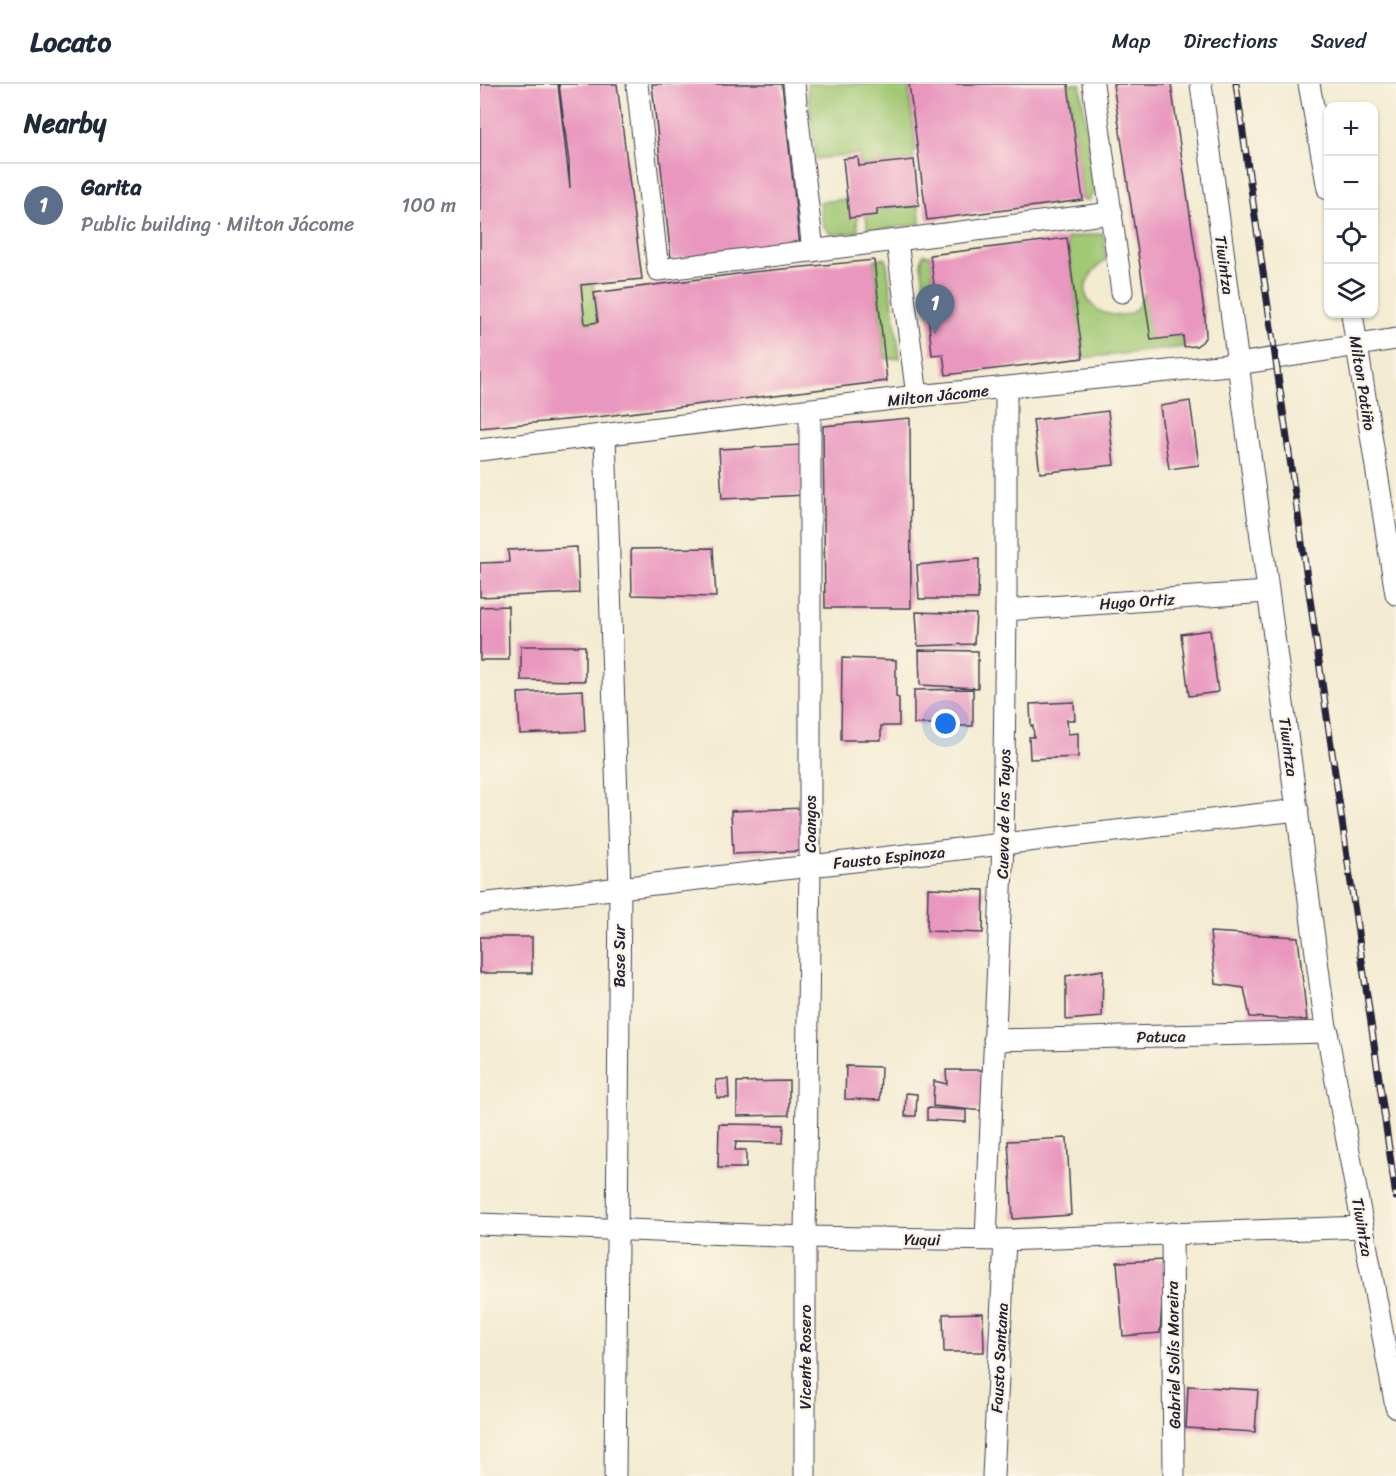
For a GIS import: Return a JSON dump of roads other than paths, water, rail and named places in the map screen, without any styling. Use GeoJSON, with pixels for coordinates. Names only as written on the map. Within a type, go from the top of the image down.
{"type":"FeatureCollection","features":[{"type":"Feature","properties":{"kind":"street"},"geometry":{"type":"LineString","coordinates":[[637,84],[658,270],[1112,213]]}},
{"type":"Feature","properties":{"kind":"street"},"geometry":{"type":"LineString","coordinates":[[794,84],[813,251]]}},
{"type":"Feature","properties":{"kind":"street"},"geometry":{"type":"LineString","coordinates":[[1093,84],[1122,292]]}},
{"type":"Feature","properties":{"kind":"street","name":"Tiwintza"},"geometry":{"type":"LineString","coordinates":[[1201,84],[1267,592],[1328,1032],[1396,1407]]}},
{"type":"Feature","properties":{"kind":"street"},"geometry":{"type":"LineString","coordinates":[[1309,84],[1324,163]]}},
{"type":"Feature","properties":{"kind":"street"},"geometry":{"type":"LineString","coordinates":[[897,241],[916,396]]}},
{"type":"Feature","properties":{"kind":"street","name":"Milton Patiño"},"geometry":{"type":"LineString","coordinates":[[1353,318],[1396,594]]}},
{"type":"Feature","properties":{"kind":"street","name":"Milton Jácome"},"geometry":{"type":"LineString","coordinates":[[480,450],[916,396],[1006,389],[1238,364],[1396,339]]}},
{"type":"Feature","properties":{"kind":"street","name":"Cueva de los Tayos"},"geometry":{"type":"LineString","coordinates":[[996,1240],[994,1040],[1003,844],[1006,389]]}},
{"type":"Feature","properties":{"kind":"street","name":"Coangos"},"geometry":{"type":"LineString","coordinates":[[805,1237],[810,866],[810,410]]}},
{"type":"Feature","properties":{"kind":"street","name":"Base Sur"},"geometry":{"type":"LineString","coordinates":[[605,436],[620,888],[615,1476]]}},
{"type":"Feature","properties":{"kind":"street","name":"Hugo Ortiz"},"geometry":{"type":"LineString","coordinates":[[1006,610],[1267,592]]}},
{"type":"Feature","properties":{"kind":"street","name":"Fausto Espinoza"},"geometry":{"type":"LineString","coordinates":[[480,904],[1298,810]]}},
{"type":"Feature","properties":{"kind":"street","name":"Patuca"},"geometry":{"type":"LineString","coordinates":[[994,1040],[1328,1032]]}},
{"type":"Feature","properties":{"kind":"street","name":"Yuqui"},"geometry":{"type":"LineString","coordinates":[[480,1224],[805,1237],[996,1240],[1363,1227]]}},
{"type":"Feature","properties":{"kind":"street","name":"Gabriel Solís Moreira"},"geometry":{"type":"LineString","coordinates":[[1172,1233],[1174,1476]]}},
{"type":"Feature","properties":{"kind":"street","name":"Vicente Rosero"},"geometry":{"type":"LineString","coordinates":[[805,1237],[805,1476]]}},
{"type":"Feature","properties":{"kind":"street","name":"Fausto Santana"},"geometry":{"type":"LineString","coordinates":[[993,1476],[996,1240]]}},
{"type":"Feature","properties":{"kind":"railway"},"geometry":{"type":"LineString","coordinates":[[1236,84],[1396,1197]]}},
{"type":"Feature","properties":{"kind":"place","name":"Garita"},"geometry":{"type":"Point","coordinates":[935,334]}}]}
